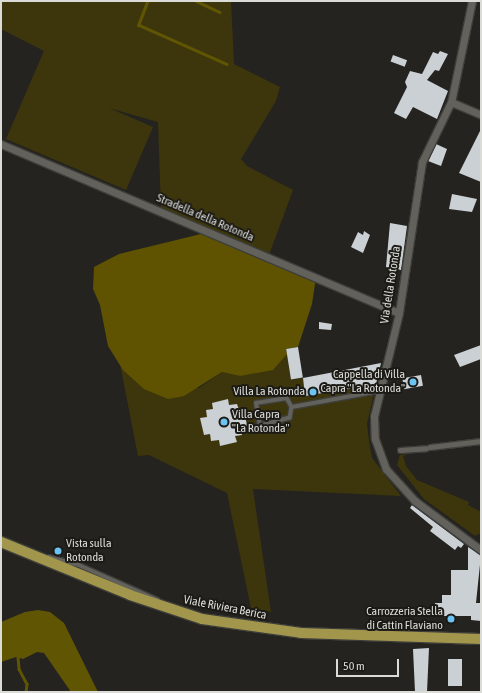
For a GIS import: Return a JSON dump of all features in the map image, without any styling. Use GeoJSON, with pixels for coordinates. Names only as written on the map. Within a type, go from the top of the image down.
{"type":"FeatureCollection","features":[{"type":"Feature","properties":{"kind":"main road","name":"Viale Riviera Berica"},"geometry":{"type":"LineString","coordinates":[[3,543],[176,612],[247,628],[301,633],[481,639]]}},
{"type":"Feature","properties":{"kind":"street","name":"Via della Rotonda"},"geometry":{"type":"LineString","coordinates":[[472,1],[451,102],[422,162],[405,297],[399,314],[374,416],[375,439],[386,469],[415,501],[481,550]]}},
{"type":"Feature","properties":{"kind":"street"},"geometry":{"type":"LineString","coordinates":[[451,102],[481,115]]}},
{"type":"Feature","properties":{"kind":"street","name":"Stradella della Rotonda"},"geometry":{"type":"LineString","coordinates":[[1,144],[399,314]]}},
{"type":"Feature","properties":{"kind":"street"},"geometry":{"type":"LineString","coordinates":[[400,450],[481,441]]}},
{"type":"Feature","properties":{"kind":"lane"},"geometry":{"type":"LineString","coordinates":[[292,407],[379,391]]}},
{"type":"Feature","properties":{"kind":"lane"},"geometry":{"type":"LineString","coordinates":[[287,398],[292,407],[290,418],[260,426],[256,403],[287,398]]}},
{"type":"Feature","properties":{"kind":"shaded area"},"geometry":{"type":"Polygon","coordinates":[[[1,1],[231,1],[234,64],[280,87],[276,101],[241,159],[247,166],[293,190],[269,255],[161,210],[158,122],[109,108],[153,127],[126,190],[6,139],[44,51],[1,29],[1,1]]]}},
{"type":"Feature","properties":{"kind":"shaded area"},"geometry":{"type":"Polygon","coordinates":[[[209,232],[316,277],[312,304],[298,347],[286,349],[287,354],[273,370],[240,376],[222,372],[184,396],[168,399],[144,389],[123,370],[108,346],[100,305],[93,289],[94,267],[119,254],[209,232]]]}},
{"type":"Feature","properties":{"kind":"shaded area"},"geometry":{"type":"Polygon","coordinates":[[[287,354],[291,380],[303,378],[305,396],[376,384],[367,424],[372,458],[401,496],[253,489],[271,612],[251,608],[227,493],[149,455],[138,456],[120,364],[123,370],[199,388],[222,372],[240,376],[287,354]]]}},
{"type":"Feature","properties":{"kind":"shaded area"},"geometry":{"type":"Polygon","coordinates":[[[407,454],[403,456],[406,466],[417,480],[469,502],[468,505],[481,512],[481,533],[475,536],[424,499],[397,465],[400,455],[407,454]]]}},
{"type":"Feature","properties":{"kind":"shaded area"},"geometry":{"type":"Polygon","coordinates":[[[38,610],[50,612],[64,623],[98,692],[71,692],[44,653],[37,652],[23,659],[16,657],[1,662],[1,622],[25,612],[38,610]]]}},
{"type":"Feature","properties":{"kind":"building"},"geometry":{"type":"Polygon","coordinates":[[[440,51],[448,54],[439,71],[435,70],[427,80],[448,91],[437,119],[413,107],[406,119],[394,113],[407,87],[405,82],[410,71],[422,74],[433,52],[438,54],[440,51]]]}},
{"type":"Feature","properties":{"kind":"building"},"geometry":{"type":"Polygon","coordinates":[[[393,55],[407,60],[405,67],[391,62],[393,55]]]}},
{"type":"Feature","properties":{"kind":"building"},"geometry":{"type":"Polygon","coordinates":[[[481,129],[481,182],[459,173],[481,129]]]}},
{"type":"Feature","properties":{"kind":"building"},"geometry":{"type":"Polygon","coordinates":[[[436,144],[447,149],[441,166],[428,161],[436,144]]]}},
{"type":"Feature","properties":{"kind":"building"},"geometry":{"type":"Polygon","coordinates":[[[452,194],[477,199],[472,212],[449,209],[452,194]]]}},
{"type":"Feature","properties":{"kind":"building"},"geometry":{"type":"Polygon","coordinates":[[[390,223],[407,226],[401,270],[386,267],[390,223]]]}},
{"type":"Feature","properties":{"kind":"building"},"geometry":{"type":"Polygon","coordinates":[[[364,231],[370,235],[363,253],[351,247],[358,232],[363,235],[364,231]]]}},
{"type":"Feature","properties":{"kind":"building"},"geometry":{"type":"Polygon","coordinates":[[[319,322],[332,324],[331,330],[319,329],[319,322]]]}},
{"type":"Feature","properties":{"kind":"building"},"geometry":{"type":"Polygon","coordinates":[[[481,345],[481,359],[460,367],[454,355],[481,345]]]}},
{"type":"Feature","properties":{"kind":"building"},"geometry":{"type":"Polygon","coordinates":[[[298,347],[303,378],[291,379],[286,349],[298,347]]]}},
{"type":"Feature","properties":{"kind":"building"},"geometry":{"type":"Polygon","coordinates":[[[381,363],[376,384],[305,396],[303,378],[381,363]]]}},
{"type":"Feature","properties":{"kind":"building","name":"Cappella di Villa Capra \"La Rotonda\""},"geometry":{"type":"Polygon","coordinates":[[[421,375],[423,386],[404,389],[402,378],[421,375]]]}},
{"type":"Feature","properties":{"kind":"building","name":"Villa Capra \"La Rotonda\""},"geometry":{"type":"Polygon","coordinates":[[[228,399],[229,405],[237,404],[239,410],[244,409],[247,426],[241,428],[242,435],[235,436],[237,442],[220,446],[219,440],[211,441],[210,434],[204,435],[200,418],[207,417],[206,410],[213,409],[212,403],[228,399]]]}},
{"type":"Feature","properties":{"kind":"building"},"geometry":{"type":"Polygon","coordinates":[[[412,505],[464,544],[461,548],[458,546],[455,550],[430,531],[433,527],[410,508],[412,505]]]}},
{"type":"Feature","properties":{"kind":"building"},"geometry":{"type":"Polygon","coordinates":[[[468,547],[481,555],[476,603],[481,603],[481,621],[471,620],[471,616],[435,616],[435,603],[442,603],[442,595],[451,595],[451,570],[468,570],[468,547]]]}},
{"type":"Feature","properties":{"kind":"building"},"geometry":{"type":"Polygon","coordinates":[[[429,648],[427,692],[415,692],[413,649],[429,648]]]}},
{"type":"Feature","properties":{"kind":"building"},"geometry":{"type":"Polygon","coordinates":[[[448,659],[462,659],[462,686],[448,686],[448,659]]]}},
{"type":"Feature","properties":{"kind":"waterway"},"geometry":{"type":"LineString","coordinates":[[148,1],[139,25],[227,64]]}},
{"type":"Feature","properties":{"kind":"waterway"},"geometry":{"type":"LineString","coordinates":[[196,1],[220,12]]}},
{"type":"Feature","properties":{"kind":"waterway"},"geometry":{"type":"LineString","coordinates":[[18,657],[19,669],[27,684],[26,692]]}},
{"type":"Feature","properties":{"kind":"place","name":"Cappella di Villa Capra \"La Rotonda\""},"geometry":{"type":"Point","coordinates":[413,382]}},
{"type":"Feature","properties":{"kind":"place","name":"Villa La Rotonda"},"geometry":{"type":"Point","coordinates":[313,392]}},
{"type":"Feature","properties":{"kind":"place","name":"Villa Capra \"La Rotonda\""},"geometry":{"type":"Point","coordinates":[224,422]}},
{"type":"Feature","properties":{"kind":"place","name":"Vista sulla Rotonda"},"geometry":{"type":"Point","coordinates":[58,551]}},
{"type":"Feature","properties":{"kind":"place","name":"Carrozzeria Stella di Cattin Flaviano"},"geometry":{"type":"Point","coordinates":[451,619]}}]}
